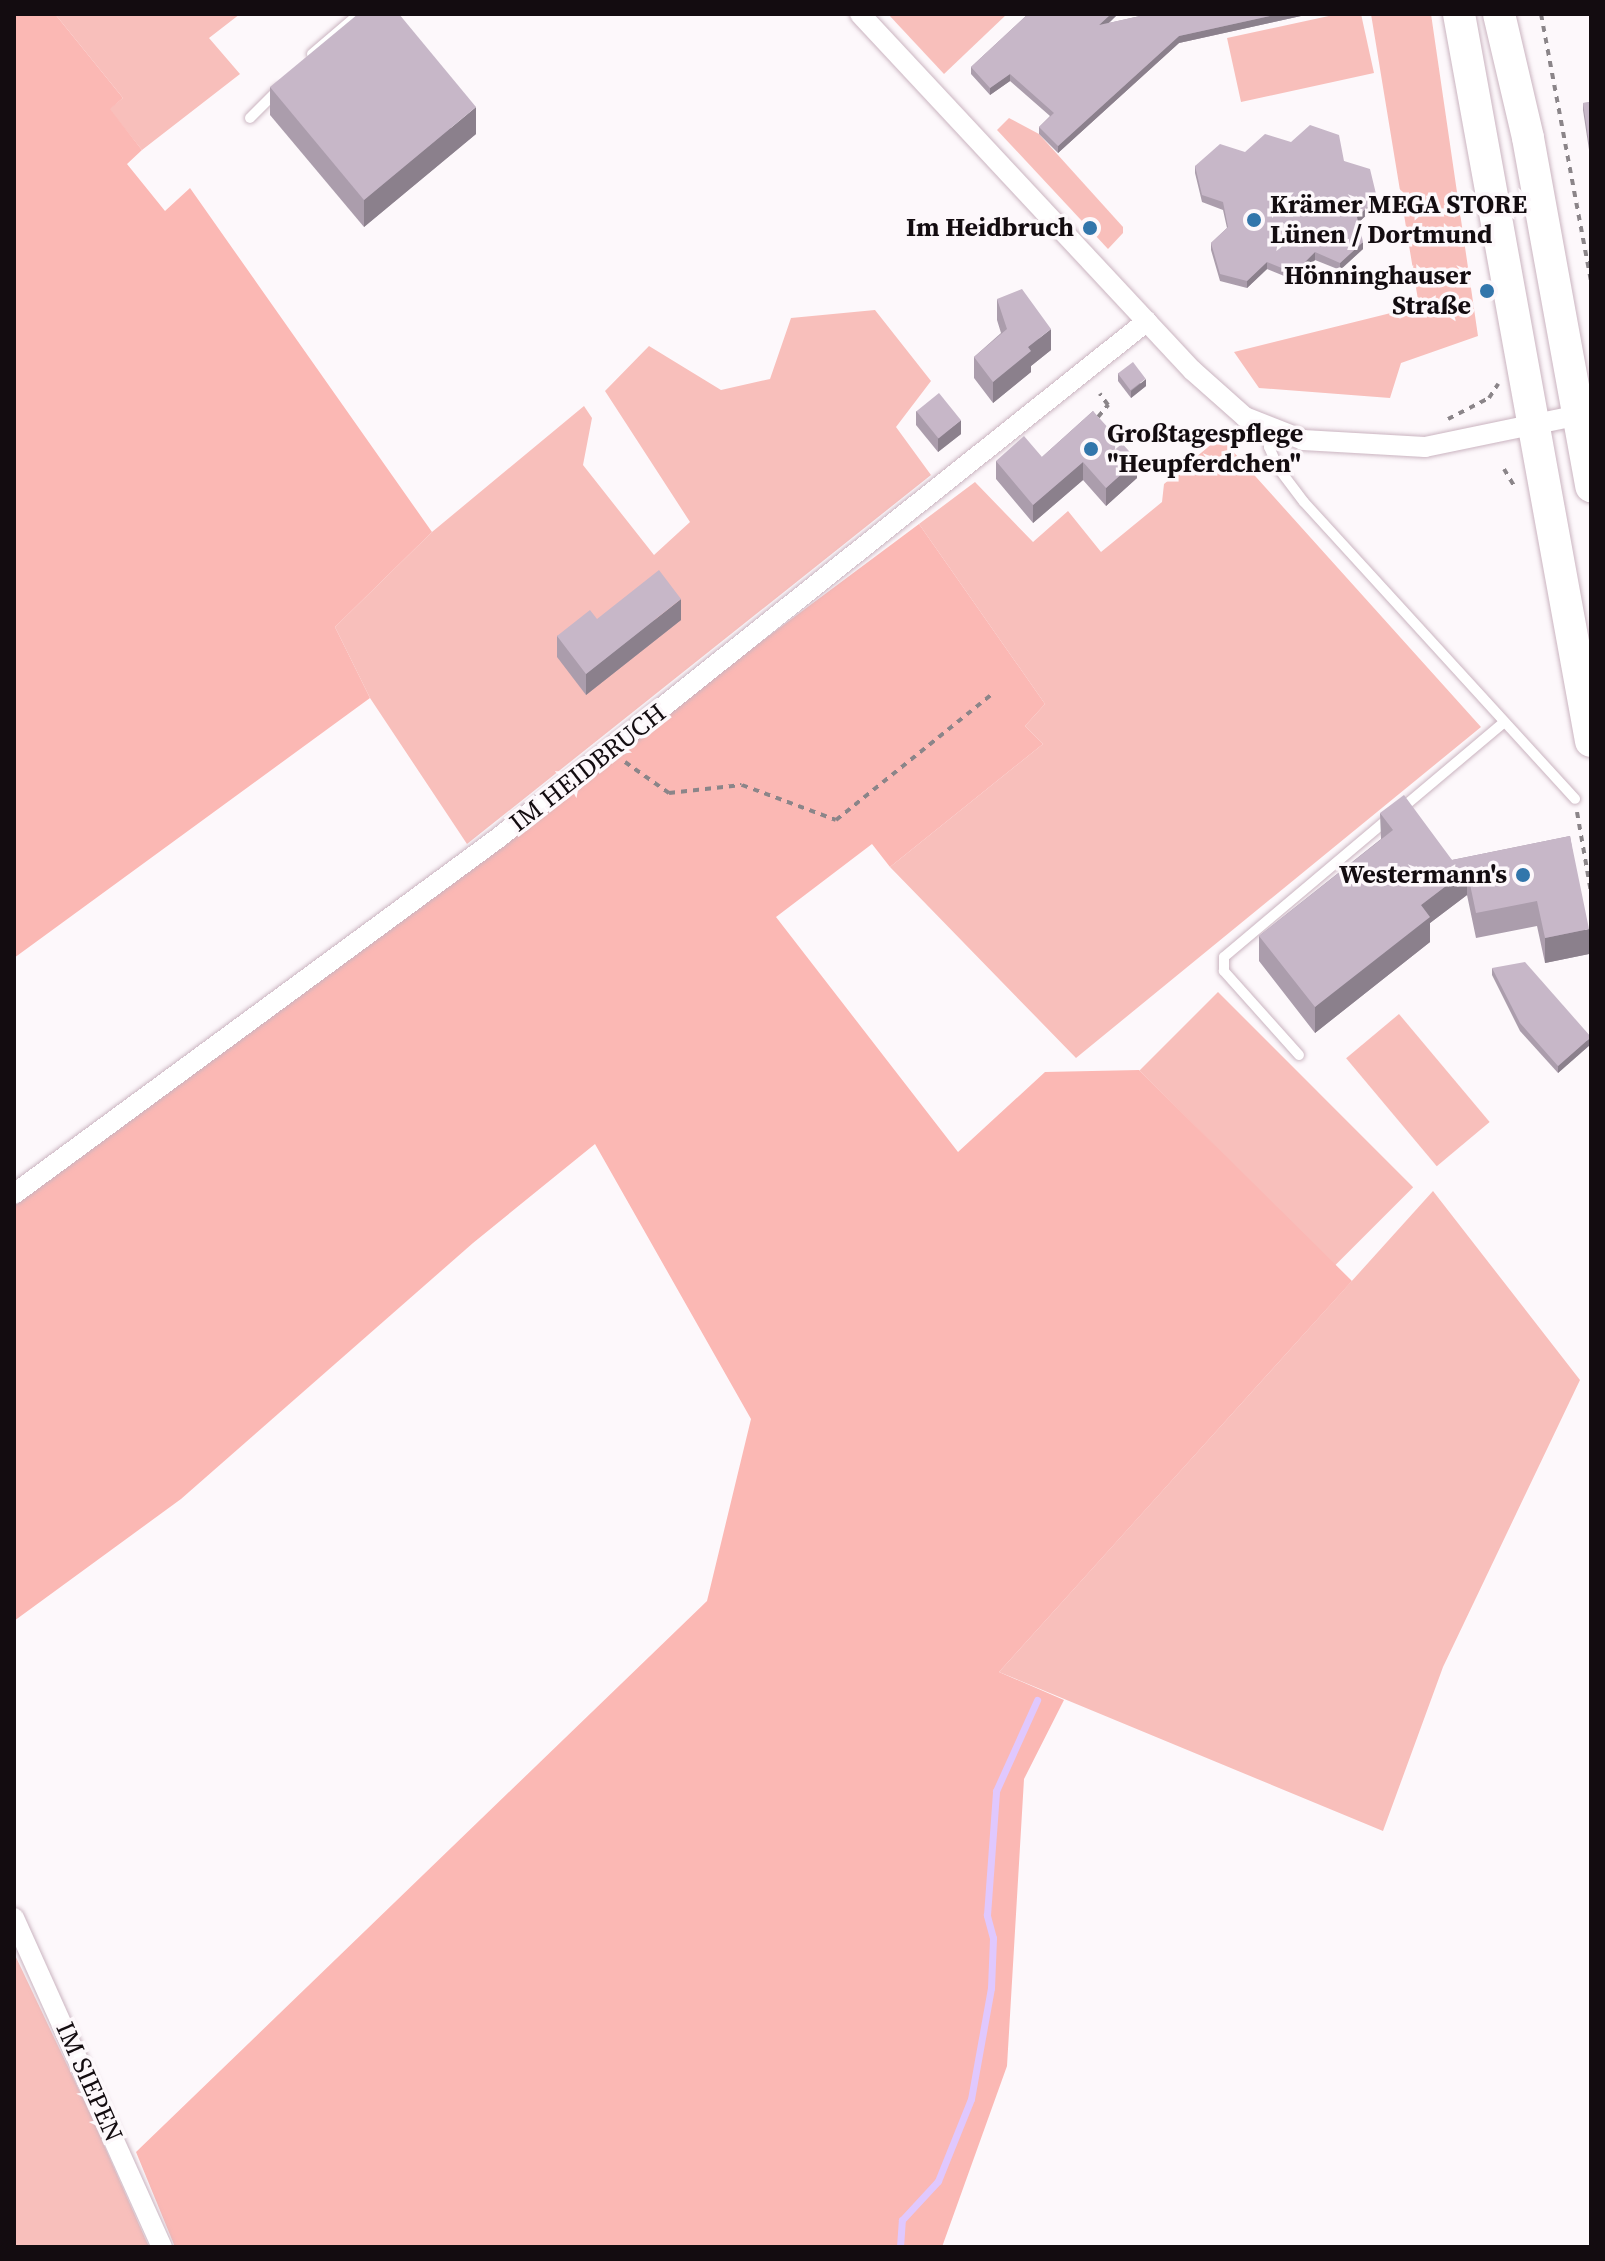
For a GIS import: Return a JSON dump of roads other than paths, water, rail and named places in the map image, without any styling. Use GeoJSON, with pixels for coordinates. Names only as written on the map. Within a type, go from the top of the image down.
{"type":"FeatureCollection","features":[{"type":"Feature","properties":{"kind":"main road"},"geometry":{"type":"LineString","coordinates":[[1459,14],[1591,741]]}},
{"type":"Feature","properties":{"kind":"main road"},"geometry":{"type":"LineString","coordinates":[[1499,14],[1585,413],[1591,486]]}},
{"type":"Feature","properties":{"kind":"street"},"geometry":{"type":"LineString","coordinates":[[860,14],[1216,394],[1271,430],[1303,440],[1425,447],[1585,413]]}},
{"type":"Feature","properties":{"kind":"street","name":"IM HEIDBRUCH"},"geometry":{"type":"LineString","coordinates":[[14,1194],[610,751],[1147,321]]}},
{"type":"Feature","properties":{"kind":"street","name":"IM SIEPEN"},"geometry":{"type":"LineString","coordinates":[[14,1918],[162,2247]]}},
{"type":"Feature","properties":{"kind":"lane"},"geometry":{"type":"LineString","coordinates":[[304,63],[359,14]]}},
{"type":"Feature","properties":{"kind":"lane"},"geometry":{"type":"LineString","coordinates":[[250,118],[293,74]]}},
{"type":"Feature","properties":{"kind":"lane"},"geometry":{"type":"LineString","coordinates":[[1271,430],[1269,447],[1279,469],[1304,502],[1575,799]]}},
{"type":"Feature","properties":{"kind":"lane"},"geometry":{"type":"LineString","coordinates":[[1299,1055],[1224,971],[1224,957],[1503,723]]}},
{"type":"Feature","properties":{"kind":"waterway"},"geometry":{"type":"LineString","coordinates":[[900,2247],[902,2220],[938,2181],[971,2099],[991,1988],[993,1938],[987,1915],[996,1791],[1037,1700]]}},
{"type":"Feature","properties":{"kind":"place","name":"Krämer MEGA STORE Lünen / Dortmund"},"geometry":{"type":"Point","coordinates":[1254,220]}},
{"type":"Feature","properties":{"kind":"place","name":"Im Heidbruch"},"geometry":{"type":"Point","coordinates":[1090,228]}},
{"type":"Feature","properties":{"kind":"place","name":"Hönninghauser Straße"},"geometry":{"type":"Point","coordinates":[1487,291]}},
{"type":"Feature","properties":{"kind":"place","name":"Großtagespflege \"Heupferdchen\""},"geometry":{"type":"Point","coordinates":[1091,449]}},
{"type":"Feature","properties":{"kind":"place","name":"Westermann's"},"geometry":{"type":"Point","coordinates":[1523,875]}}]}
